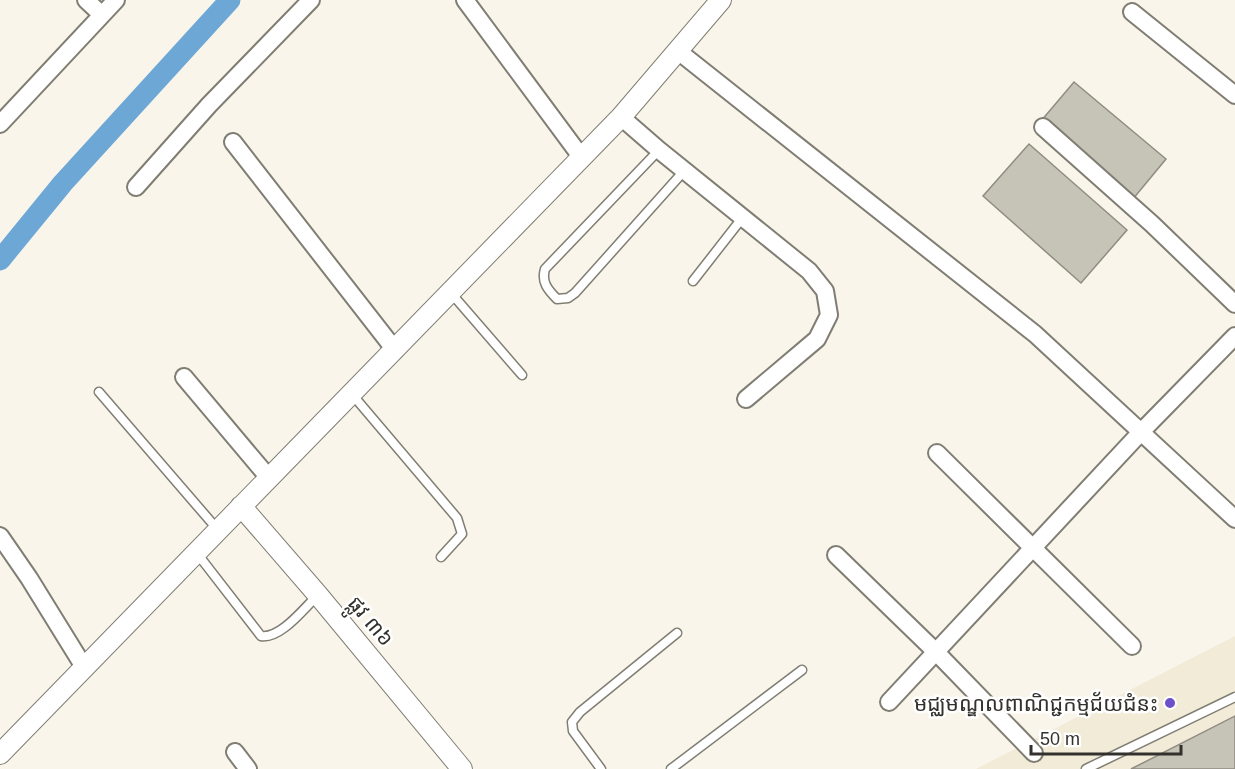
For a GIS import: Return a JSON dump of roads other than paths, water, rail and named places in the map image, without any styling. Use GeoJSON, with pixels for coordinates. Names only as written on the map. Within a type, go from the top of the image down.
{"type":"FeatureCollection","features":[{"type":"Feature","properties":{"kind":"street"},"geometry":{"type":"LineString","coordinates":[[86,0],[102,15]]}},
{"type":"Feature","properties":{"kind":"street"},"geometry":{"type":"LineString","coordinates":[[0,124],[116,0]]}},
{"type":"Feature","properties":{"kind":"street"},"geometry":{"type":"LineString","coordinates":[[136,187],[209,105],[311,0]]}},
{"type":"Feature","properties":{"kind":"street"},"geometry":{"type":"LineString","coordinates":[[465,0],[582,158]]}},
{"type":"Feature","properties":{"kind":"street"},"geometry":{"type":"LineString","coordinates":[[0,753],[582,158],[621,117],[721,0]]}},
{"type":"Feature","properties":{"kind":"street"},"geometry":{"type":"LineString","coordinates":[[1132,12],[1235,95]]}},
{"type":"Feature","properties":{"kind":"street"},"geometry":{"type":"LineString","coordinates":[[678,51],[1035,334],[1235,519]]}},
{"type":"Feature","properties":{"kind":"street"},"geometry":{"type":"LineString","coordinates":[[621,117],[684,171],[809,271],[825,291],[829,315],[817,339],[746,399]]}},
{"type":"Feature","properties":{"kind":"street"},"geometry":{"type":"LineString","coordinates":[[1043,127],[1152,224],[1235,304]]}},
{"type":"Feature","properties":{"kind":"street"},"geometry":{"type":"LineString","coordinates":[[233,142],[394,350]]}},
{"type":"Feature","properties":{"kind":"street"},"geometry":{"type":"LineString","coordinates":[[888,702],[1141,432],[1235,336]]}},
{"type":"Feature","properties":{"kind":"street"},"geometry":{"type":"LineString","coordinates":[[184,377],[269,478]]}},
{"type":"Feature","properties":{"kind":"street"},"geometry":{"type":"LineString","coordinates":[[937,453],[1132,646]]}},
{"type":"Feature","properties":{"kind":"street","name":"ផ្លូវ ៣៦"},"geometry":{"type":"LineString","coordinates":[[241,506],[462,769]]}},
{"type":"Feature","properties":{"kind":"street"},"geometry":{"type":"LineString","coordinates":[[0,536],[84,667]]}},
{"type":"Feature","properties":{"kind":"street"},"geometry":{"type":"LineString","coordinates":[[836,555],[936,652],[1034,753]]}},
{"type":"Feature","properties":{"kind":"street"},"geometry":{"type":"LineString","coordinates":[[235,752],[248,769]]}},
{"type":"Feature","properties":{"kind":"lane"},"geometry":{"type":"LineString","coordinates":[[659,150],[546,269],[543,276],[548,290],[558,299],[568,298],[575,293],[684,171]]}},
{"type":"Feature","properties":{"kind":"lane"},"geometry":{"type":"LineString","coordinates":[[693,281],[743,218]]}},
{"type":"Feature","properties":{"kind":"lane"},"geometry":{"type":"LineString","coordinates":[[450,292],[522,375]]}},
{"type":"Feature","properties":{"kind":"lane"},"geometry":{"type":"LineString","coordinates":[[99,392],[218,530]]}},
{"type":"Feature","properties":{"kind":"lane"},"geometry":{"type":"LineString","coordinates":[[351,393],[457,518],[462,534],[441,557]]}},
{"type":"Feature","properties":{"kind":"lane"},"geometry":{"type":"LineString","coordinates":[[196,552],[261,636],[268,637],[278,634],[318,595]]}},
{"type":"Feature","properties":{"kind":"lane"},"geometry":{"type":"LineString","coordinates":[[601,769],[573,731],[572,722],[580,712],[677,633]]}},
{"type":"Feature","properties":{"kind":"lane"},"geometry":{"type":"LineString","coordinates":[[671,769],[802,670]]}},
{"type":"Feature","properties":{"kind":"lane"},"geometry":{"type":"LineString","coordinates":[[1086,769],[1235,697]]}},
{"type":"Feature","properties":{"kind":"waterway"},"geometry":{"type":"LineString","coordinates":[[0,260],[63,183],[230,0]]}},
{"type":"Feature","properties":{"kind":"place","name":"មជ្ឈមណ្ឌលពាណិជ្ជកម្មជ័យជំនះ"},"geometry":{"type":"Point","coordinates":[1170,703]}}]}
